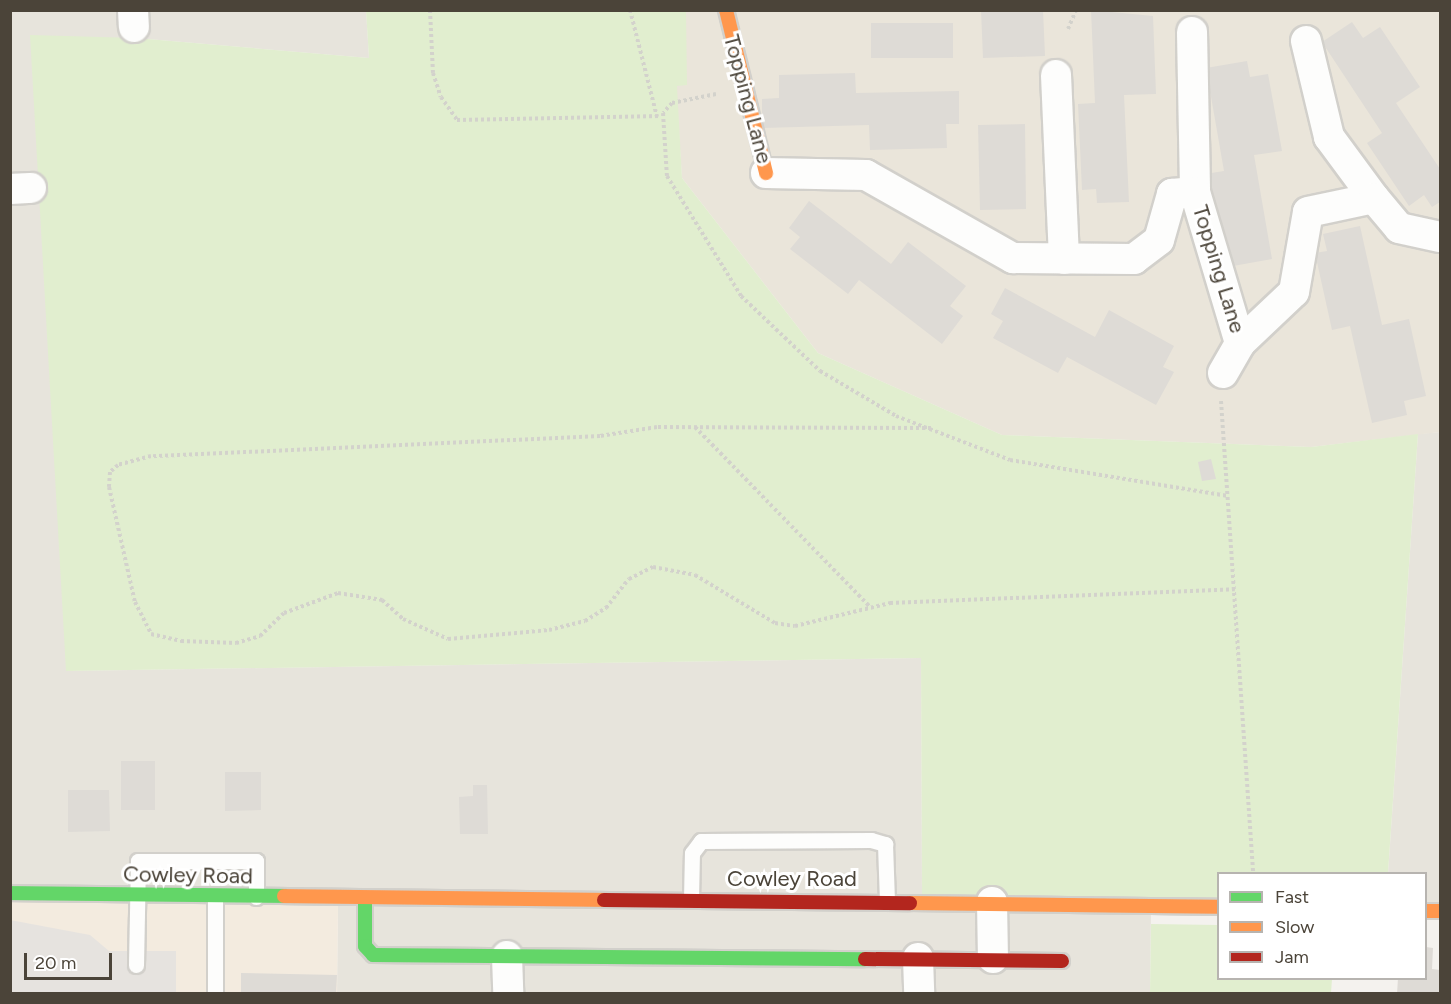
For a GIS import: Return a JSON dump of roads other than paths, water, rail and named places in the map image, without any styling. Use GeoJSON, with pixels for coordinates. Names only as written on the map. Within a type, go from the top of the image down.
{"type":"FeatureCollection","features":[{"type":"Feature","properties":{"kind":"main road","name":"Topping Lane"},"geometry":{"type":"LineString","coordinates":[[726,10],[743,89],[766,172]]}},
{"type":"Feature","properties":{"kind":"main road","name":"Cowley Road"},"geometry":{"type":"LineString","coordinates":[[10,893],[365,900],[887,900],[1217,907]]}},
{"type":"Feature","properties":{"kind":"main road"},"geometry":{"type":"LineString","coordinates":[[365,900],[365,946],[373,955],[993,958],[1062,962]]}},
{"type":"Feature","properties":{"kind":"street"},"geometry":{"type":"LineString","coordinates":[[1192,32],[1195,192]]}},
{"type":"Feature","properties":{"kind":"street"},"geometry":{"type":"LineString","coordinates":[[1306,41],[1329,137],[1374,198],[1400,228],[1440,237]]}},
{"type":"Feature","properties":{"kind":"street"},"geometry":{"type":"LineString","coordinates":[[1056,75],[1064,258]]}},
{"type":"Feature","properties":{"kind":"street","name":"Topping Lane"},"geometry":{"type":"LineString","coordinates":[[766,172],[866,175],[1013,258],[1134,259],[1159,240],[1172,194],[1195,192],[1240,343],[1294,292],[1308,212],[1374,198]]}},
{"type":"Feature","properties":{"kind":"street"},"geometry":{"type":"LineString","coordinates":[[1223,373],[1240,343]]}},
{"type":"Feature","properties":{"kind":"street"},"geometry":{"type":"LineString","coordinates":[[992,902],[993,958]]}},
{"type":"Feature","properties":{"kind":"street"},"geometry":{"type":"LineString","coordinates":[[507,957],[508,993]]}},
{"type":"Feature","properties":{"kind":"street"},"geometry":{"type":"LineString","coordinates":[[918,958],[919,993]]}},
{"type":"Feature","properties":{"kind":"lane"},"geometry":{"type":"LineString","coordinates":[[692,899],[692,853],[701,841],[871,840],[885,844],[887,900]]}},
{"type":"Feature","properties":{"kind":"lane"},"geometry":{"type":"LineString","coordinates":[[136,964],[138,861],[256,861],[256,897]]}},
{"type":"Feature","properties":{"kind":"lane"},"geometry":{"type":"LineString","coordinates":[[215,897],[215,993]]}}]}
